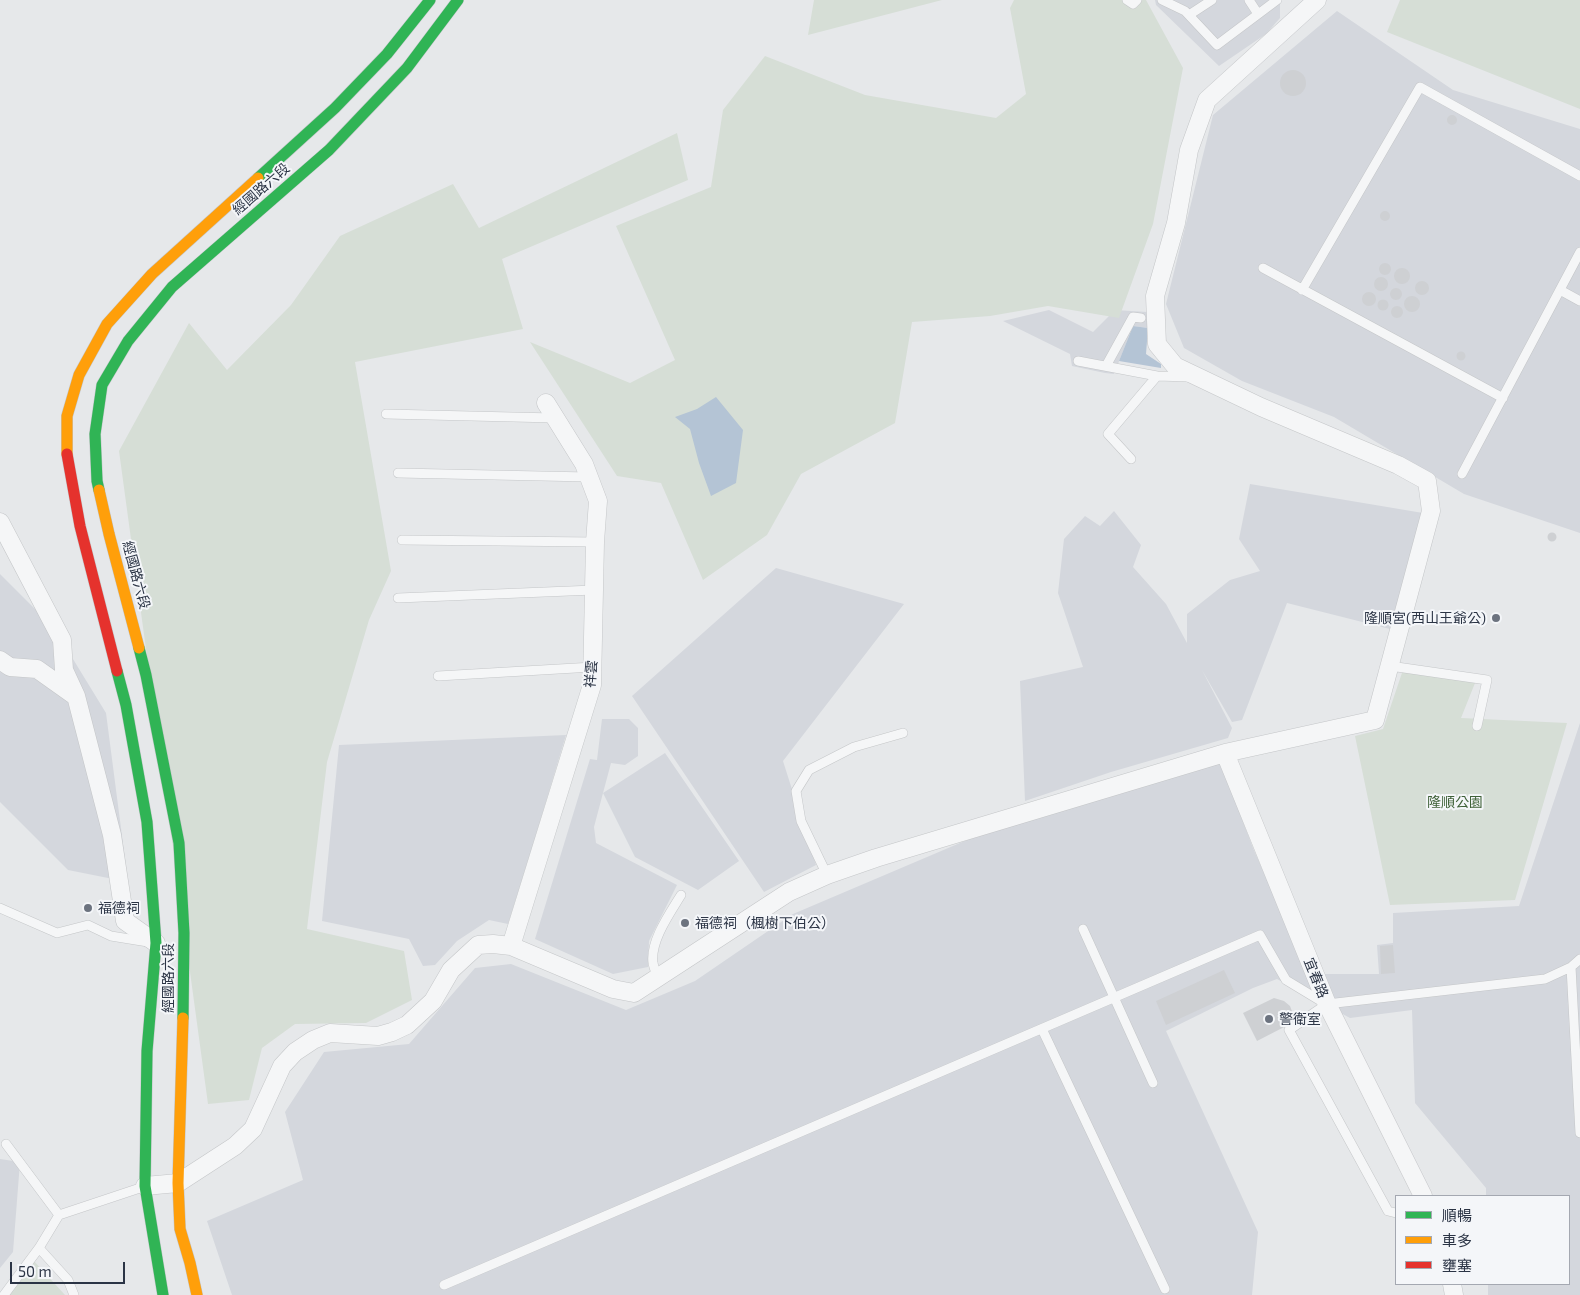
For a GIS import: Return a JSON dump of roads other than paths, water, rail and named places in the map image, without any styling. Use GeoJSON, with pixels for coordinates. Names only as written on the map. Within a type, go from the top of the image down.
{"type":"FeatureCollection","features":[{"type":"Feature","properties":{"kind":"main road","name":"經國路六段"},"geometry":{"type":"LineString","coordinates":[[163,1295],[145,1186],[148,1051],[170,943],[179,843],[146,675],[97,481],[95,434],[102,385],[128,341],[172,287],[330,150],[407,68],[408,47],[430,0]]}},
{"type":"Feature","properties":{"kind":"main road","name":"經國路六段"},"geometry":{"type":"LineString","coordinates":[[197,1295],[180,1229],[178,1184],[183,1042],[170,943],[126,705],[80,526],[67,460],[67,416],[78,375],[107,324],[152,274],[335,108],[386,54],[408,47],[458,0]]}},
{"type":"Feature","properties":{"kind":"street"},"geometry":{"type":"LineString","coordinates":[[145,1186],[178,1184],[235,1146],[253,1129],[282,1066],[295,1052],[313,1040],[330,1033],[378,1036],[407,1025],[433,1001],[451,970],[478,945],[511,946],[614,989],[634,993],[789,892],[827,875],[876,858],[1225,753],[1376,720],[1432,511],[1427,481],[1398,465],[1261,407],[1175,366],[1157,344],[1155,296],[1176,222],[1189,150],[1207,100],[1316,0]]}},
{"type":"Feature","properties":{"kind":"street","name":"祥雲"},"geometry":{"type":"LineString","coordinates":[[511,946],[592,685],[595,542],[598,501],[584,464],[546,403]]}},
{"type":"Feature","properties":{"kind":"street"},"geometry":{"type":"LineString","coordinates":[[0,522],[62,640],[64,670],[76,696],[112,835],[125,920],[170,943]]}},
{"type":"Feature","properties":{"kind":"street"},"geometry":{"type":"LineString","coordinates":[[0,660],[10,667],[37,669],[76,696]]}},
{"type":"Feature","properties":{"kind":"street","name":"宜春路"},"geometry":{"type":"LineString","coordinates":[[1225,753],[1327,1004],[1422,1195]]}},
{"type":"Feature","properties":{"kind":"lane"},"geometry":{"type":"LineString","coordinates":[[1127,0],[1133,4],[1137,0]]}},
{"type":"Feature","properties":{"kind":"lane"},"geometry":{"type":"LineString","coordinates":[[1162,0],[1185,11],[1217,45],[1277,0]]}},
{"type":"Feature","properties":{"kind":"lane"},"geometry":{"type":"LineString","coordinates":[[1188,15],[1212,0]]}},
{"type":"Feature","properties":{"kind":"lane"},"geometry":{"type":"LineString","coordinates":[[1249,0],[1258,14]]}},
{"type":"Feature","properties":{"kind":"lane"},"geometry":{"type":"LineString","coordinates":[[1302,290],[1420,87],[1580,176]]}},
{"type":"Feature","properties":{"kind":"lane"},"geometry":{"type":"LineString","coordinates":[[1462,474],[1580,252]]}},
{"type":"Feature","properties":{"kind":"lane"},"geometry":{"type":"LineString","coordinates":[[1262,268],[1503,398]]}},
{"type":"Feature","properties":{"kind":"lane"},"geometry":{"type":"LineString","coordinates":[[1560,290],[1580,301]]}},
{"type":"Feature","properties":{"kind":"lane"},"geometry":{"type":"LineString","coordinates":[[1106,366],[1133,317],[1141,318]]}},
{"type":"Feature","properties":{"kind":"lane"},"geometry":{"type":"LineString","coordinates":[[1078,361],[1157,376],[1199,378]]}},
{"type":"Feature","properties":{"kind":"lane"},"geometry":{"type":"LineString","coordinates":[[1131,459],[1108,434],[1157,376]]}},
{"type":"Feature","properties":{"kind":"lane"},"geometry":{"type":"LineString","coordinates":[[386,414],[555,418]]}},
{"type":"Feature","properties":{"kind":"lane"},"geometry":{"type":"LineString","coordinates":[[398,473],[589,477]]}},
{"type":"Feature","properties":{"kind":"lane"},"geometry":{"type":"LineString","coordinates":[[402,540],[595,542]]}},
{"type":"Feature","properties":{"kind":"lane"},"geometry":{"type":"LineString","coordinates":[[398,598],[594,590]]}},
{"type":"Feature","properties":{"kind":"lane"},"geometry":{"type":"LineString","coordinates":[[438,676],[593,666]]}},
{"type":"Feature","properties":{"kind":"lane"},"geometry":{"type":"LineString","coordinates":[[1390,666],[1487,680],[1476,726]]}},
{"type":"Feature","properties":{"kind":"lane"},"geometry":{"type":"LineString","coordinates":[[827,875],[801,820],[796,791],[809,770],[854,747],[903,733]]}},
{"type":"Feature","properties":{"kind":"lane"},"geometry":{"type":"LineString","coordinates":[[658,978],[653,963],[654,951],[662,928],[681,896]]}},
{"type":"Feature","properties":{"kind":"lane"},"geometry":{"type":"LineString","coordinates":[[0,908],[57,933],[88,925],[111,936],[170,943]]}},
{"type":"Feature","properties":{"kind":"lane"},"geometry":{"type":"LineString","coordinates":[[1083,929],[1153,1083]]}},
{"type":"Feature","properties":{"kind":"lane"},"geometry":{"type":"LineString","coordinates":[[444,1285],[1260,935],[1286,980],[1327,1004]]}},
{"type":"Feature","properties":{"kind":"lane"},"geometry":{"type":"LineString","coordinates":[[1395,1213],[1388,1212],[1288,1030],[1327,1004],[1545,979],[1571,967],[1580,960]]}},
{"type":"Feature","properties":{"kind":"lane"},"geometry":{"type":"LineString","coordinates":[[1571,967],[1580,1133]]}},
{"type":"Feature","properties":{"kind":"lane"},"geometry":{"type":"LineString","coordinates":[[1042,1029],[1165,1289]]}},
{"type":"Feature","properties":{"kind":"lane"},"geometry":{"type":"LineString","coordinates":[[6,1144],[59,1215]]}},
{"type":"Feature","properties":{"kind":"lane"},"geometry":{"type":"LineString","coordinates":[[4,1292],[39,1248],[59,1215],[145,1186]]}},
{"type":"Feature","properties":{"kind":"lane"},"geometry":{"type":"LineString","coordinates":[[39,1248],[68,1280],[74,1295]]}},
{"type":"Feature","properties":{"kind":"water"},"geometry":{"type":"Polygon","coordinates":[[[1133,326],[1148,328],[1146,354],[1161,364],[1161,368],[1119,361],[1133,326]]]}},
{"type":"Feature","properties":{"kind":"water"},"geometry":{"type":"Polygon","coordinates":[[[716,397],[743,430],[736,483],[711,496],[699,463],[690,429],[675,417],[697,409],[716,397]]]}},
{"type":"Feature","properties":{"kind":"place","name":"隆順宮(西山王爺公)"},"geometry":{"type":"Point","coordinates":[1496,618]}},
{"type":"Feature","properties":{"kind":"place","name":"福德祠"},"geometry":{"type":"Point","coordinates":[88,908]}},
{"type":"Feature","properties":{"kind":"place","name":"福德祠（楓樹下伯公）"},"geometry":{"type":"Point","coordinates":[685,923]}},
{"type":"Feature","properties":{"kind":"place","name":"警衛室"},"geometry":{"type":"Point","coordinates":[1269,1019]}},
{"type":"Feature","properties":{"kind":"park label","name":"隆順公園"},"geometry":{"type":"Point","coordinates":[1455,802]}}]}
